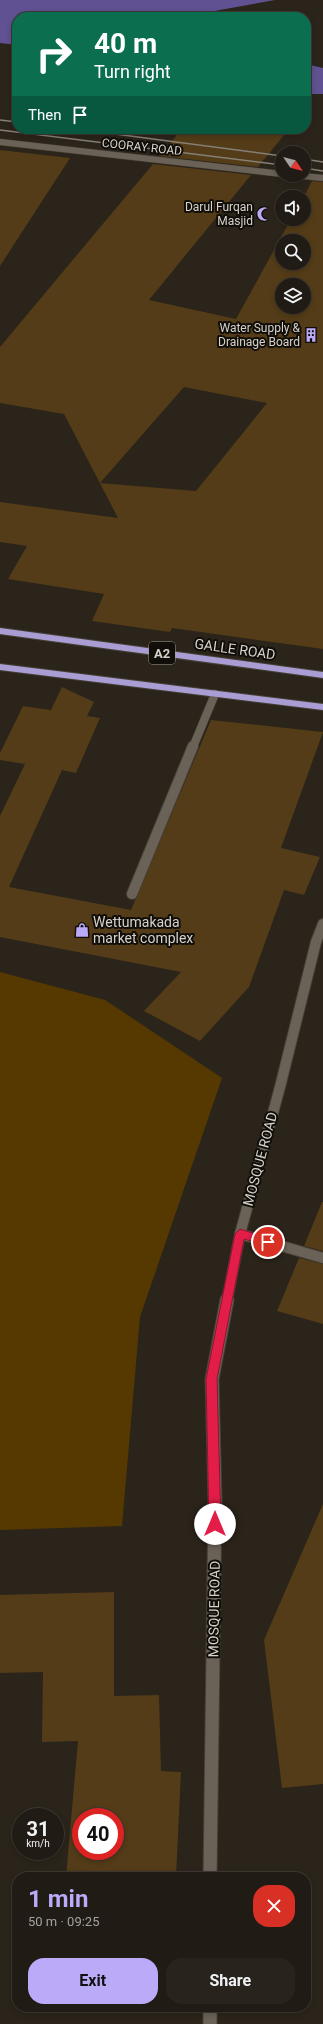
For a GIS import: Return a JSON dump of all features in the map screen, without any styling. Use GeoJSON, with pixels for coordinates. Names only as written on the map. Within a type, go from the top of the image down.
{"type":"FeatureCollection","features":[{"type":"Feature","properties":{"kind":"highway","name":"GALLE ROAD"},"geometry":{"type":"LineString","coordinates":[[0,631],[323,675]]}},
{"type":"Feature","properties":{"kind":"highway"},"geometry":{"type":"LineString","coordinates":[[0,667],[323,707]]}},
{"type":"Feature","properties":{"kind":"street","name":"COORAY ROAD"},"geometry":{"type":"LineString","coordinates":[[0,142],[275,173]]}},
{"type":"Feature","properties":{"kind":"street"},"geometry":{"type":"LineString","coordinates":[[311,177],[323,178]]}},
{"type":"Feature","properties":{"kind":"street"},"geometry":{"type":"LineString","coordinates":[[132,894],[215,694]]}},
{"type":"Feature","properties":{"kind":"street","name":"MOSQUE ROAD"},"geometry":{"type":"LineString","coordinates":[[210,1872],[215,1501],[212,1379],[240,1234],[280,1087],[316,942],[323,924]]}},
{"type":"Feature","properties":{"kind":"street"},"geometry":{"type":"LineString","coordinates":[[240,1234],[323,1258]]}},
{"type":"Feature","properties":{"kind":"street"},"geometry":{"type":"LineString","coordinates":[[210,2012],[210,2024]]}},
{"type":"Feature","properties":{"kind":"shaded area"},"geometry":{"type":"Polygon","coordinates":[[[0,0],[275,0],[209,12],[12,12],[12,44],[0,43],[0,0]]]}},
{"type":"Feature","properties":{"kind":"shaded area"},"geometry":{"type":"Polygon","coordinates":[[[311,65],[323,68],[323,94],[311,94],[311,65]]]}},
{"type":"Feature","properties":{"kind":"shaded area"},"geometry":{"type":"Polygon","coordinates":[[[0,972],[105,1000],[222,1078],[140,1317],[122,1526],[0,1530],[0,972]]]}},
{"type":"Feature","properties":{"kind":"building"},"geometry":{"type":"Polygon","coordinates":[[[178,134],[285,134],[258,167],[159,156],[178,134]]]}},
{"type":"Feature","properties":{"kind":"building"},"geometry":{"type":"Polygon","coordinates":[[[0,150],[70,158],[0,266],[0,150]]]}},
{"type":"Feature","properties":{"kind":"building"},"geometry":{"type":"Polygon","coordinates":[[[153,164],[251,175],[149,300],[236,319],[275,248],[275,270],[311,270],[311,234],[283,234],[287,226],[311,226],[311,190],[308,190],[312,181],[323,182],[323,649],[172,628],[170,632],[92,621],[104,594],[8,579],[27,546],[0,542],[0,502],[118,518],[64,414],[0,403],[0,347],[153,164]],[[184,387],[100,483],[196,491],[267,403],[184,387]]]}},
{"type":"Feature","properties":{"kind":"building"},"geometry":{"type":"Polygon","coordinates":[[[62,687],[94,702],[87,716],[100,718],[76,773],[62,770],[9,887],[131,910],[211,720],[323,732],[281,848],[320,857],[304,895],[284,890],[249,987],[200,1041],[144,1011],[181,972],[0,937],[0,816],[25,764],[0,760],[0,753],[23,706],[51,710],[62,687]]]}},
{"type":"Feature","properties":{"kind":"building"},"geometry":{"type":"Polygon","coordinates":[[[323,1202],[323,1251],[304,1246],[323,1202]]]}},
{"type":"Feature","properties":{"kind":"building"},"geometry":{"type":"Polygon","coordinates":[[[299,1258],[323,1264],[323,1324],[277,1311],[299,1258]]]}},
{"type":"Feature","properties":{"kind":"building"},"geometry":{"type":"Polygon","coordinates":[[[323,1504],[323,1784],[282,1788],[264,1640],[323,1504]]]}},
{"type":"Feature","properties":{"kind":"building"},"geometry":{"type":"Polygon","coordinates":[[[114,1592],[114,1696],[159,1695],[161,1771],[181,1772],[176,1872],[66,1872],[72,1809],[72,1860],[124,1860],[124,1808],[72,1808],[78,1741],[42,1742],[43,1672],[0,1673],[0,1595],[114,1592]]]}},
{"type":"Feature","properties":{"kind":"railway"},"geometry":{"type":"LineString","coordinates":[[0,120],[12,121]]}},
{"type":"Feature","properties":{"kind":"railway"},"geometry":{"type":"LineString","coordinates":[[0,130],[12,131]]}},
{"type":"Feature","properties":{"kind":"railway"},"geometry":{"type":"LineString","coordinates":[[32,134],[275,164]]}},
{"type":"Feature","properties":{"kind":"railway"},"geometry":{"type":"LineString","coordinates":[[115,134],[275,155]]}},
{"type":"Feature","properties":{"kind":"railway"},"geometry":{"type":"LineString","coordinates":[[311,160],[323,162]]}},
{"type":"Feature","properties":{"kind":"railway"},"geometry":{"type":"LineString","coordinates":[[311,169],[323,171]]}},
{"type":"Feature","properties":{"kind":"place","name":"Darul Furqan Masjid"},"geometry":{"type":"Point","coordinates":[264,214]}},
{"type":"Feature","properties":{"kind":"place","name":"Water Supply & Drainage Board"},"geometry":{"type":"Point","coordinates":[311,335]}},
{"type":"Feature","properties":{"kind":"place","name":"Wettumakada market complex"},"geometry":{"type":"Point","coordinates":[82,930]}},
{"type":"Feature","properties":{"kind":"route"},"geometry":{"type":"LineString","coordinates":[[215,1524],[212,1379],[240,1234],[268,1242]]}}]}
